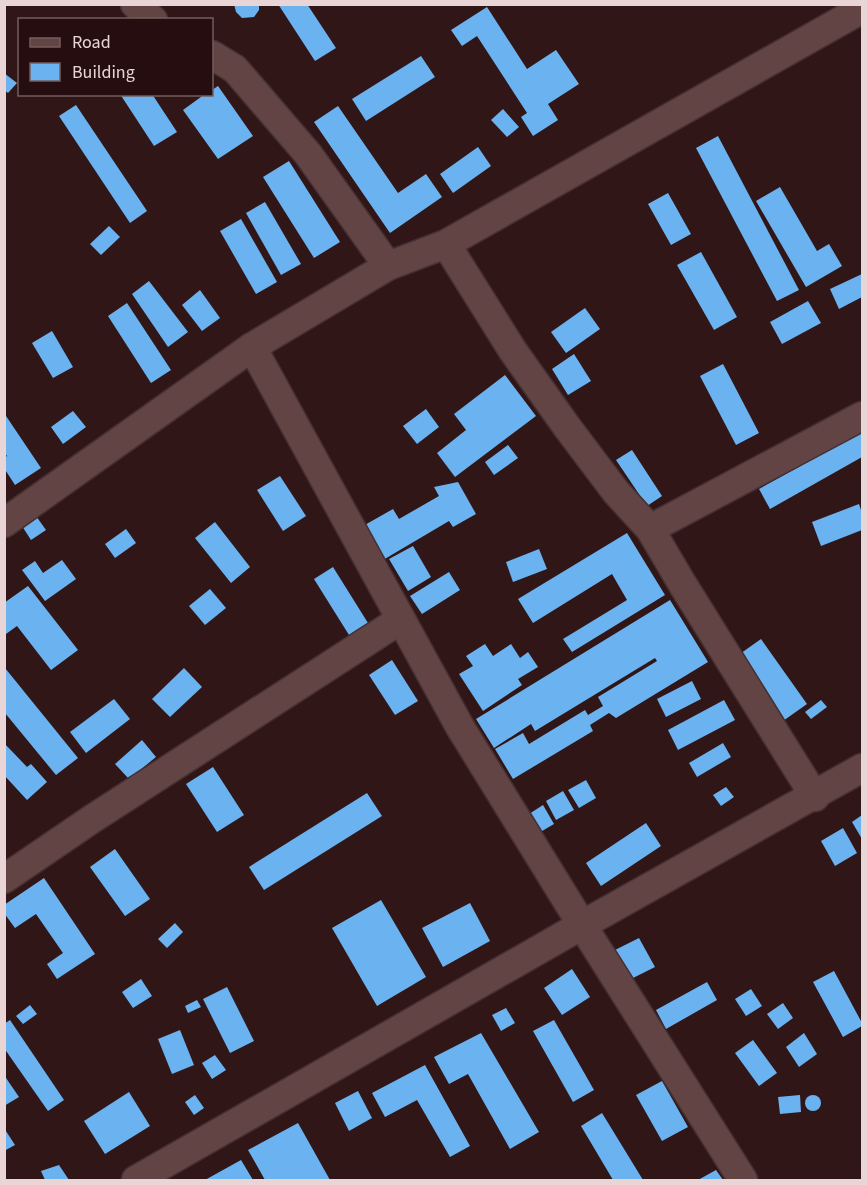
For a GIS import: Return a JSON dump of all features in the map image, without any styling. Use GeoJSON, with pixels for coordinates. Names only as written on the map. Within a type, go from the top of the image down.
{"type":"FeatureCollection","features":[{"type":"Feature","properties":{"kind":"street"},"geometry":{"type":"LineString","coordinates":[[135,4],[151,18]]}},
{"type":"Feature","properties":{"kind":"street"},"geometry":{"type":"LineString","coordinates":[[4,523],[252,347],[388,266],[446,244],[862,9]]}},
{"type":"Feature","properties":{"kind":"street"},"geometry":{"type":"LineString","coordinates":[[213,56],[235,69],[308,154],[388,266]]}},
{"type":"Feature","properties":{"kind":"street"},"geometry":{"type":"LineString","coordinates":[[446,244],[513,351],[567,428],[616,492],[651,529],[814,797]]}},
{"type":"Feature","properties":{"kind":"street"},"geometry":{"type":"LineString","coordinates":[[252,347],[460,727],[743,1180]]}},
{"type":"Feature","properties":{"kind":"street"},"geometry":{"type":"LineString","coordinates":[[651,529],[862,416]]}},
{"type":"Feature","properties":{"kind":"street"},"geometry":{"type":"LineString","coordinates":[[4,879],[92,819],[400,620]]}},
{"type":"Feature","properties":{"kind":"street"},"geometry":{"type":"LineString","coordinates":[[136,1180],[862,768]]}},
{"type":"Feature","properties":{"kind":"building"},"geometry":{"type":"Polygon","coordinates":[[[234,4],[259,4],[259,10],[254,17],[242,18],[236,12],[234,4]]]}},
{"type":"Feature","properties":{"kind":"building"},"geometry":{"type":"Polygon","coordinates":[[[278,4],[307,4],[336,48],[315,61],[278,4]]]}},
{"type":"Feature","properties":{"kind":"building"},"geometry":{"type":"Polygon","coordinates":[[[487,7],[527,69],[556,50],[579,84],[548,104],[558,120],[533,136],[521,117],[527,113],[477,36],[462,46],[451,30],[487,7]]]}},
{"type":"Feature","properties":{"kind":"building"},"geometry":{"type":"Polygon","coordinates":[[[421,56],[435,77],[366,121],[352,99],[421,56]]]}},
{"type":"Feature","properties":{"kind":"building"},"geometry":{"type":"Polygon","coordinates":[[[4,73],[17,83],[8,93],[4,90],[4,73]]]}},
{"type":"Feature","properties":{"kind":"building"},"geometry":{"type":"Polygon","coordinates":[[[218,86],[253,136],[218,159],[183,110],[202,96],[213,96],[213,89],[218,86]]]}},
{"type":"Feature","properties":{"kind":"building"},"geometry":{"type":"Polygon","coordinates":[[[121,96],[153,96],[177,132],[154,146],[121,96]]]}},
{"type":"Feature","properties":{"kind":"building"},"geometry":{"type":"Polygon","coordinates":[[[76,105],[147,211],[130,223],[59,116],[76,105]]]}},
{"type":"Feature","properties":{"kind":"building"},"geometry":{"type":"Polygon","coordinates":[[[338,106],[398,193],[426,174],[442,197],[390,233],[314,122],[338,106]]]}},
{"type":"Feature","properties":{"kind":"building"},"geometry":{"type":"Polygon","coordinates":[[[503,109],[519,127],[507,137],[491,120],[503,109]]]}},
{"type":"Feature","properties":{"kind":"building"},"geometry":{"type":"Polygon","coordinates":[[[718,136],[799,290],[777,301],[696,148],[718,136]]]}},
{"type":"Feature","properties":{"kind":"building"},"geometry":{"type":"Polygon","coordinates":[[[478,147],[491,166],[453,193],[440,174],[478,147]]]}},
{"type":"Feature","properties":{"kind":"building"},"geometry":{"type":"Polygon","coordinates":[[[289,161],[340,242],[314,258],[263,177],[289,161]]]}},
{"type":"Feature","properties":{"kind":"building"},"geometry":{"type":"Polygon","coordinates":[[[780,187],[817,251],[829,244],[842,266],[806,287],[756,201],[780,187]]]}},
{"type":"Feature","properties":{"kind":"building"},"geometry":{"type":"Polygon","coordinates":[[[668,193],[691,234],[671,245],[648,204],[668,193]]]}},
{"type":"Feature","properties":{"kind":"building"},"geometry":{"type":"Polygon","coordinates":[[[265,202],[301,264],[281,275],[246,213],[265,202]]]}},
{"type":"Feature","properties":{"kind":"building"},"geometry":{"type":"Polygon","coordinates":[[[241,219],[277,282],[256,294],[220,231],[241,219]]]}},
{"type":"Feature","properties":{"kind":"building"},"geometry":{"type":"Polygon","coordinates":[[[109,226],[120,237],[101,255],[90,244],[109,226]]]}},
{"type":"Feature","properties":{"kind":"building"},"geometry":{"type":"Polygon","coordinates":[[[701,252],[737,317],[714,330],[677,265],[701,252]]]}},
{"type":"Feature","properties":{"kind":"building"},"geometry":{"type":"Polygon","coordinates":[[[862,274],[862,297],[839,309],[830,289],[862,274]]]}},
{"type":"Feature","properties":{"kind":"building"},"geometry":{"type":"Polygon","coordinates":[[[149,281],[188,332],[168,347],[132,294],[149,281]]]}},
{"type":"Feature","properties":{"kind":"building"},"geometry":{"type":"Polygon","coordinates":[[[200,290],[220,318],[202,331],[182,305],[200,290]]]}},
{"type":"Feature","properties":{"kind":"building"},"geometry":{"type":"Polygon","coordinates":[[[808,301],[821,323],[782,344],[770,322],[808,301]]]}},
{"type":"Feature","properties":{"kind":"building"},"geometry":{"type":"Polygon","coordinates":[[[127,303],[171,370],[151,383],[108,316],[127,303]]]}},
{"type":"Feature","properties":{"kind":"building"},"geometry":{"type":"Polygon","coordinates":[[[585,308],[600,329],[566,353],[551,332],[585,308]]]}},
{"type":"Feature","properties":{"kind":"building"},"geometry":{"type":"Polygon","coordinates":[[[52,331],[73,367],[53,378],[32,343],[52,331]]]}},
{"type":"Feature","properties":{"kind":"building"},"geometry":{"type":"Polygon","coordinates":[[[574,354],[591,381],[568,395],[552,369],[574,354]]]}},
{"type":"Feature","properties":{"kind":"building"},"geometry":{"type":"Polygon","coordinates":[[[723,364],[759,433],[736,445],[700,376],[723,364]]]}},
{"type":"Feature","properties":{"kind":"building"},"geometry":{"type":"Polygon","coordinates":[[[505,375],[536,416],[455,477],[437,453],[466,430],[454,414],[505,375]]]}},
{"type":"Feature","properties":{"kind":"building"},"geometry":{"type":"Polygon","coordinates":[[[426,409],[439,427],[417,444],[403,426],[426,409]]]}},
{"type":"Feature","properties":{"kind":"building"},"geometry":{"type":"Polygon","coordinates":[[[73,411],[86,427],[63,444],[51,427],[73,411]]]}},
{"type":"Feature","properties":{"kind":"building"},"geometry":{"type":"Polygon","coordinates":[[[4,413],[41,468],[15,485],[4,468],[4,458],[7,456],[4,452],[4,413]]]}},
{"type":"Feature","properties":{"kind":"building"},"geometry":{"type":"Polygon","coordinates":[[[862,432],[862,457],[770,509],[759,489],[862,432]]]}},
{"type":"Feature","properties":{"kind":"building"},"geometry":{"type":"Polygon","coordinates":[[[508,445],[518,458],[494,475],[485,462],[508,445]]]}},
{"type":"Feature","properties":{"kind":"building"},"geometry":{"type":"Polygon","coordinates":[[[632,450],[662,496],[647,506],[616,460],[632,450]]]}},
{"type":"Feature","properties":{"kind":"building"},"geometry":{"type":"Polygon","coordinates":[[[280,476],[306,516],[283,531],[257,490],[280,476]]]}},
{"type":"Feature","properties":{"kind":"building"},"geometry":{"type":"Polygon","coordinates":[[[458,482],[476,514],[453,527],[449,521],[383,560],[363,526],[393,509],[399,519],[439,496],[434,487],[458,482]]]}},
{"type":"Feature","properties":{"kind":"building"},"geometry":{"type":"Polygon","coordinates":[[[859,504],[862,513],[862,530],[821,546],[812,522],[859,504]]]}},
{"type":"Feature","properties":{"kind":"building"},"geometry":{"type":"Polygon","coordinates":[[[36,516],[46,530],[31,540],[22,526],[36,516]]]}},
{"type":"Feature","properties":{"kind":"building"},"geometry":{"type":"Polygon","coordinates":[[[215,522],[250,567],[231,583],[195,538],[215,522]]]}},
{"type":"Feature","properties":{"kind":"building"},"geometry":{"type":"Polygon","coordinates":[[[126,529],[136,543],[115,558],[105,544],[126,529]]]}},
{"type":"Feature","properties":{"kind":"building"},"geometry":{"type":"Polygon","coordinates":[[[627,533],[665,595],[572,652],[563,639],[627,600],[612,574],[533,623],[518,599],[627,533]]]}},
{"type":"Feature","properties":{"kind":"building"},"geometry":{"type":"Polygon","coordinates":[[[413,546],[431,577],[408,591],[389,559],[413,546]]]}},
{"type":"Feature","properties":{"kind":"building"},"geometry":{"type":"Polygon","coordinates":[[[539,549],[547,569],[513,582],[506,562],[539,549]]]}},
{"type":"Feature","properties":{"kind":"building"},"geometry":{"type":"Polygon","coordinates":[[[62,560],[76,579],[45,601],[22,570],[35,561],[43,573],[62,560]]]}},
{"type":"Feature","properties":{"kind":"building"},"geometry":{"type":"Polygon","coordinates":[[[333,567],[373,631],[354,643],[314,579],[333,567]]]}},
{"type":"Feature","properties":{"kind":"building"},"geometry":{"type":"Polygon","coordinates":[[[449,572],[460,590],[422,614],[410,596],[449,572]]]}},
{"type":"Feature","properties":{"kind":"building"},"geometry":{"type":"Polygon","coordinates":[[[28,586],[78,650],[51,670],[17,626],[6,634],[4,632],[4,603],[28,586]]]}},
{"type":"Feature","properties":{"kind":"building"},"geometry":{"type":"Polygon","coordinates":[[[210,589],[226,608],[205,625],[189,606],[210,589]]]}},
{"type":"Feature","properties":{"kind":"building"},"geometry":{"type":"Polygon","coordinates":[[[670,600],[708,662],[616,718],[609,713],[590,725],[593,731],[513,779],[495,749],[523,733],[529,744],[585,710],[588,715],[603,706],[598,697],[657,661],[655,658],[535,731],[531,724],[494,748],[476,719],[670,600]]]}},
{"type":"Feature","properties":{"kind":"building"},"geometry":{"type":"Polygon","coordinates":[[[761,639],[807,704],[783,721],[737,656],[761,639]]]}},
{"type":"Feature","properties":{"kind":"building"},"geometry":{"type":"Polygon","coordinates":[[[485,644],[493,656],[511,644],[520,658],[528,652],[538,667],[518,679],[522,685],[483,711],[459,674],[473,666],[466,656],[485,644]]]}},
{"type":"Feature","properties":{"kind":"building"},"geometry":{"type":"Polygon","coordinates":[[[392,660],[418,701],[395,715],[369,675],[392,660]]]}},
{"type":"Feature","properties":{"kind":"building"},"geometry":{"type":"Polygon","coordinates":[[[5,668],[78,758],[56,775],[5,713],[5,668]]]}},
{"type":"Feature","properties":{"kind":"building"},"geometry":{"type":"Polygon","coordinates":[[[184,668],[202,687],[170,717],[152,699],[184,668]]]}},
{"type":"Feature","properties":{"kind":"building"},"geometry":{"type":"Polygon","coordinates":[[[692,681],[701,699],[666,717],[657,699],[692,681]]]}},
{"type":"Feature","properties":{"kind":"building"},"geometry":{"type":"Polygon","coordinates":[[[114,699],[130,719],[86,753],[70,732],[114,699]]]}},
{"type":"Feature","properties":{"kind":"building"},"geometry":{"type":"Polygon","coordinates":[[[724,700],[735,720],[678,750],[668,730],[724,700]]]}},
{"type":"Feature","properties":{"kind":"building"},"geometry":{"type":"Polygon","coordinates":[[[821,700],[827,707],[811,719],[805,712],[821,700]]]}},
{"type":"Feature","properties":{"kind":"building"},"geometry":{"type":"Polygon","coordinates":[[[142,740],[156,757],[129,779],[115,764],[142,740]]]}},
{"type":"Feature","properties":{"kind":"building"},"geometry":{"type":"Polygon","coordinates":[[[4,743],[27,767],[31,764],[47,782],[27,800],[4,775],[4,743]]]}},
{"type":"Feature","properties":{"kind":"building"},"geometry":{"type":"Polygon","coordinates":[[[723,743],[731,757],[697,777],[689,763],[723,743]]]}},
{"type":"Feature","properties":{"kind":"building"},"geometry":{"type":"Polygon","coordinates":[[[213,767],[244,815],[217,832],[186,784],[213,767]]]}},
{"type":"Feature","properties":{"kind":"building"},"geometry":{"type":"Polygon","coordinates":[[[586,780],[596,798],[579,808],[568,790],[586,780]]]}},
{"type":"Feature","properties":{"kind":"building"},"geometry":{"type":"Polygon","coordinates":[[[726,787],[734,797],[721,806],[713,795],[726,787]]]}},
{"type":"Feature","properties":{"kind":"building"},"geometry":{"type":"Polygon","coordinates":[[[563,791],[574,810],[556,820],[546,801],[563,791]]]}},
{"type":"Feature","properties":{"kind":"building"},"geometry":{"type":"Polygon","coordinates":[[[367,793],[382,816],[264,890],[249,867],[367,793]]]}},
{"type":"Feature","properties":{"kind":"building"},"geometry":{"type":"Polygon","coordinates":[[[543,805],[554,824],[537,834],[526,816],[543,805]]]}},
{"type":"Feature","properties":{"kind":"building"},"geometry":{"type":"Polygon","coordinates":[[[862,815],[862,839],[852,822],[862,815]]]}},
{"type":"Feature","properties":{"kind":"building"},"geometry":{"type":"Polygon","coordinates":[[[646,823],[661,846],[601,886],[586,863],[646,823]]]}},
{"type":"Feature","properties":{"kind":"building"},"geometry":{"type":"Polygon","coordinates":[[[843,828],[857,853],[835,866],[821,841],[843,828]]]}},
{"type":"Feature","properties":{"kind":"building"},"geometry":{"type":"Polygon","coordinates":[[[115,849],[150,899],[125,916],[90,867],[115,849]]]}},
{"type":"Feature","properties":{"kind":"building"},"geometry":{"type":"Polygon","coordinates":[[[44,878],[95,954],[57,979],[47,964],[63,953],[36,914],[15,928],[4,913],[4,905],[44,878]]]}},
{"type":"Feature","properties":{"kind":"building"},"geometry":{"type":"Polygon","coordinates":[[[381,900],[426,977],[377,1006],[332,928],[381,900]]]}},
{"type":"Feature","properties":{"kind":"building"},"geometry":{"type":"Polygon","coordinates":[[[470,903],[490,941],[443,967],[422,928],[470,903]]]}},
{"type":"Feature","properties":{"kind":"building"},"geometry":{"type":"Polygon","coordinates":[[[175,923],[183,932],[167,948],[158,939],[175,923]]]}},
{"type":"Feature","properties":{"kind":"building"},"geometry":{"type":"Polygon","coordinates":[[[639,938],[655,967],[631,979],[615,950],[639,938]]]}},
{"type":"Feature","properties":{"kind":"building"},"geometry":{"type":"Polygon","coordinates":[[[572,969],[590,997],[562,1015],[544,988],[572,969]]]}},
{"type":"Feature","properties":{"kind":"building"},"geometry":{"type":"Polygon","coordinates":[[[834,971],[862,1023],[862,1026],[843,1037],[813,982],[834,971]]]}},
{"type":"Feature","properties":{"kind":"building"},"geometry":{"type":"Polygon","coordinates":[[[141,979],[152,996],[133,1008],[122,992],[141,979]]]}},
{"type":"Feature","properties":{"kind":"building"},"geometry":{"type":"Polygon","coordinates":[[[707,982],[717,1000],[666,1029],[656,1010],[707,982]]]}},
{"type":"Feature","properties":{"kind":"building"},"geometry":{"type":"Polygon","coordinates":[[[227,987],[254,1041],[230,1053],[203,999],[227,987]]]}},
{"type":"Feature","properties":{"kind":"building"},"geometry":{"type":"Polygon","coordinates":[[[751,989],[762,1006],[746,1016],[735,999],[751,989]]]}},
{"type":"Feature","properties":{"kind":"building"},"geometry":{"type":"Polygon","coordinates":[[[197,1000],[201,1007],[188,1013],[185,1006],[197,1000]]]}},
{"type":"Feature","properties":{"kind":"building"},"geometry":{"type":"Polygon","coordinates":[[[783,1003],[793,1018],[778,1029],[767,1014],[783,1003]]]}},
{"type":"Feature","properties":{"kind":"building"},"geometry":{"type":"Polygon","coordinates":[[[30,1005],[37,1014],[23,1024],[16,1016],[30,1005]]]}},
{"type":"Feature","properties":{"kind":"building"},"geometry":{"type":"Polygon","coordinates":[[[506,1008],[515,1023],[501,1031],[492,1015],[506,1008]]]}},
{"type":"Feature","properties":{"kind":"building"},"geometry":{"type":"Polygon","coordinates":[[[10,1020],[64,1100],[48,1111],[4,1048],[4,1024],[10,1020]]]}},
{"type":"Feature","properties":{"kind":"building"},"geometry":{"type":"Polygon","coordinates":[[[554,1020],[594,1090],[573,1102],[533,1031],[554,1020]]]}},
{"type":"Feature","properties":{"kind":"building"},"geometry":{"type":"Polygon","coordinates":[[[180,1030],[194,1065],[172,1074],[158,1039],[180,1030]]]}},
{"type":"Feature","properties":{"kind":"building"},"geometry":{"type":"Polygon","coordinates":[[[481,1033],[539,1132],[510,1149],[468,1074],[449,1084],[434,1057],[481,1033]]]}},
{"type":"Feature","properties":{"kind":"building"},"geometry":{"type":"Polygon","coordinates":[[[804,1033],[817,1054],[799,1067],[786,1047],[804,1033]]]}},
{"type":"Feature","properties":{"kind":"building"},"geometry":{"type":"Polygon","coordinates":[[[753,1040],[777,1073],[759,1086],[735,1053],[753,1040]]]}},
{"type":"Feature","properties":{"kind":"building"},"geometry":{"type":"Polygon","coordinates":[[[215,1055],[226,1070],[212,1079],[202,1063],[215,1055]]]}},
{"type":"Feature","properties":{"kind":"building"},"geometry":{"type":"Polygon","coordinates":[[[425,1065],[470,1146],[450,1157],[417,1100],[385,1117],[372,1093],[425,1065]]]}},
{"type":"Feature","properties":{"kind":"building"},"geometry":{"type":"Polygon","coordinates":[[[4,1075],[19,1097],[4,1106],[4,1075]]]}},
{"type":"Feature","properties":{"kind":"building"},"geometry":{"type":"Polygon","coordinates":[[[662,1081],[688,1127],[662,1141],[636,1095],[662,1081]]]}},
{"type":"Feature","properties":{"kind":"building"},"geometry":{"type":"Polygon","coordinates":[[[358,1091],[372,1118],[349,1131],[335,1103],[358,1091]]]}},
{"type":"Feature","properties":{"kind":"building"},"geometry":{"type":"Polygon","coordinates":[[[129,1092],[150,1126],[105,1154],[84,1121],[129,1092]]]}},
{"type":"Feature","properties":{"kind":"building"},"geometry":{"type":"Polygon","coordinates":[[[195,1095],[204,1108],[194,1115],[185,1102],[195,1095]]]}},
{"type":"Feature","properties":{"kind":"building"},"geometry":{"type":"Polygon","coordinates":[[[800,1095],[801,1112],[780,1114],[778,1097],[800,1095]]]}},
{"type":"Feature","properties":{"kind":"building"},"geometry":{"type":"Polygon","coordinates":[[[813,1095],[819,1097],[821,1103],[819,1109],[813,1111],[807,1109],[805,1103],[807,1097],[813,1095]]]}},
{"type":"Feature","properties":{"kind":"building"},"geometry":{"type":"Polygon","coordinates":[[[602,1113],[643,1180],[613,1180],[581,1126],[602,1113]]]}},
{"type":"Feature","properties":{"kind":"building"},"geometry":{"type":"Polygon","coordinates":[[[298,1123],[330,1180],[265,1180],[248,1150],[298,1123]]]}},
{"type":"Feature","properties":{"kind":"building"},"geometry":{"type":"Polygon","coordinates":[[[4,1128],[15,1145],[4,1151],[4,1128]]]}},
{"type":"Feature","properties":{"kind":"building"},"geometry":{"type":"Polygon","coordinates":[[[241,1160],[253,1180],[205,1180],[241,1160]]]}},
{"type":"Feature","properties":{"kind":"building"},"geometry":{"type":"Polygon","coordinates":[[[59,1165],[69,1180],[45,1180],[41,1171],[59,1165]]]}},
{"type":"Feature","properties":{"kind":"building"},"geometry":{"type":"Polygon","coordinates":[[[716,1170],[723,1180],[698,1180],[716,1170]]]}}]}
